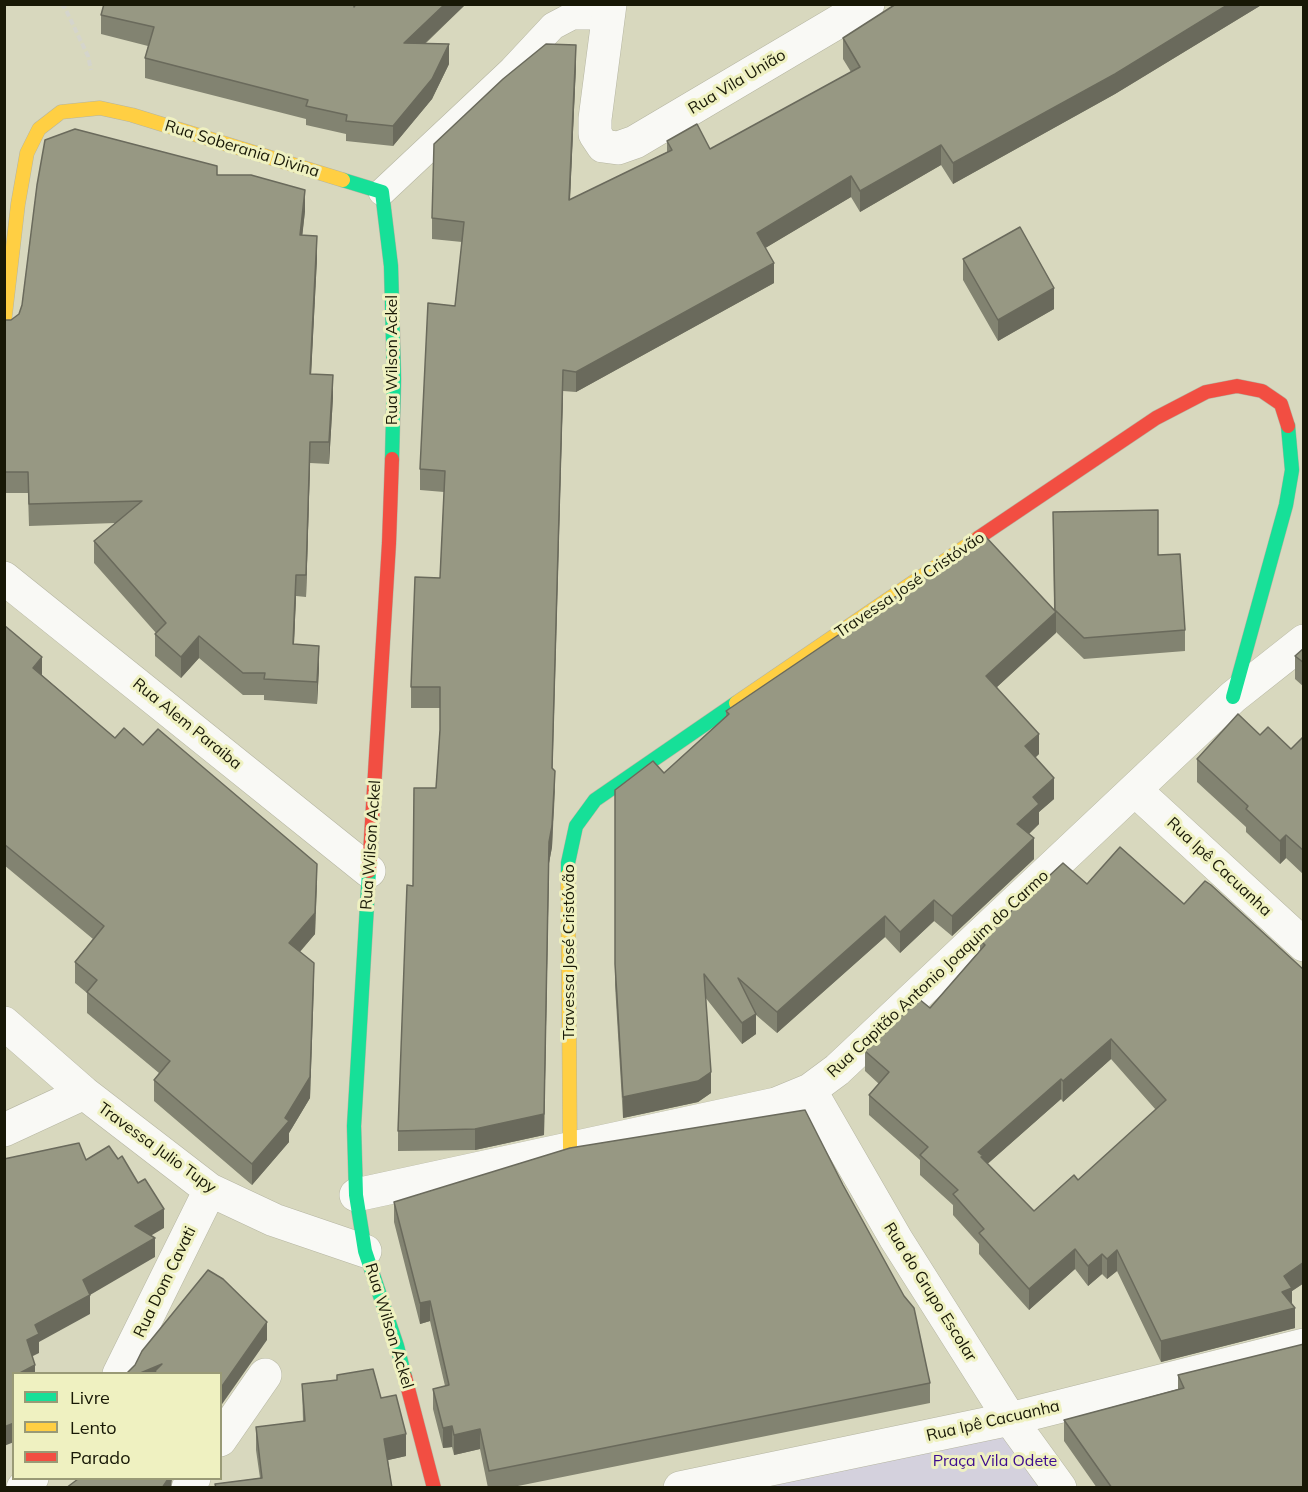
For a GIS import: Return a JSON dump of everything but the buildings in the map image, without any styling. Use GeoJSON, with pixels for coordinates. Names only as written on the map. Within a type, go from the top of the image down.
{"type":"FeatureCollection","features":[{"type":"Feature","properties":{"kind":"street","name":"Rua Vila União"},"geometry":{"type":"LineString","coordinates":[[608,10],[595,134],[603,146],[618,148],[635,142],[867,4]]}},
{"type":"Feature","properties":{"kind":"street","name":"Rua Soberania Divina"},"geometry":{"type":"LineString","coordinates":[[4,324],[18,204],[27,153],[39,129],[61,112],[100,108],[132,115],[382,192]]}},
{"type":"Feature","properties":{"kind":"street","name":"Rua Wilson Ackel"},"geometry":{"type":"LineString","coordinates":[[382,192],[392,266],[394,379],[389,543],[354,1126],[356,1195],[365,1251],[397,1346],[434,1488]]}},
{"type":"Feature","properties":{"kind":"street","name":"Travessa José Cristóvão"},"geometry":{"type":"LineString","coordinates":[[570,1148],[568,863],[576,826],[595,800],[1156,418],[1206,393],[1237,386],[1262,391],[1281,404],[1289,430],[1292,470],[1286,505],[1233,697]]}},
{"type":"Feature","properties":{"kind":"street","name":"Rua Alem Paraiba"},"geometry":{"type":"LineString","coordinates":[[4,578],[369,871]]}},
{"type":"Feature","properties":{"kind":"street","name":"Rua Capitão Antonio Joaquim do Carmo"},"geometry":{"type":"LineString","coordinates":[[356,1195],[776,1104],[810,1090],[837,1070],[1233,697],[1304,641]]}},
{"type":"Feature","properties":{"kind":"street","name":"Rua Ipê Cacuanha"},"geometry":{"type":"LineString","coordinates":[[1135,790],[1304,945]]}},
{"type":"Feature","properties":{"kind":"street","name":"Travessa Julio Tupy"},"geometry":{"type":"LineString","coordinates":[[4,1023],[84,1094],[210,1190],[274,1220],[365,1251]]}},
{"type":"Feature","properties":{"kind":"street","name":"Rua do Grupo Escolar"},"geometry":{"type":"LineString","coordinates":[[810,1090],[896,1239],[1010,1419],[1060,1488]]}},
{"type":"Feature","properties":{"kind":"street"},"geometry":{"type":"LineString","coordinates":[[4,1130],[84,1094]]}},
{"type":"Feature","properties":{"kind":"street","name":"Rua Dom Cavati"},"geometry":{"type":"LineString","coordinates":[[119,1372],[210,1190]]}},
{"type":"Feature","properties":{"kind":"street","name":"Rua Ipê Cacuanha"},"geometry":{"type":"LineString","coordinates":[[680,1488],[1010,1419],[1304,1345]]}},
{"type":"Feature","properties":{"kind":"street"},"geometry":{"type":"LineString","coordinates":[[222,1437],[265,1375]]}},
{"type":"Feature","properties":{"kind":"lane"},"geometry":{"type":"LineString","coordinates":[[382,192],[512,70],[553,26],[572,16],[608,10]]}},
{"type":"Feature","properties":{"kind":"path"},"geometry":{"type":"LineString","coordinates":[[61,4],[88,56],[100,108]]}},
{"type":"Feature","properties":{"kind":"green space","name":"Praça Vila Odete"},"geometry":{"type":"Polygon","coordinates":[[[1005,1432],[1052,1488],[752,1488],[1005,1432]]]}},
{"type":"Feature","properties":{"kind":"traffic: fast"},"geometry":{"type":"LineString","coordinates":[[343,180],[382,192],[391,266],[394,379],[392,459]]}},
{"type":"Feature","properties":{"kind":"traffic: fast"},"geometry":{"type":"LineString","coordinates":[[1233,697],[1286,505],[1292,470],[1288,426]]}},
{"type":"Feature","properties":{"kind":"traffic: fast"},"geometry":{"type":"LineString","coordinates":[[568,875],[568,863],[576,826],[595,800],[736,703]]}},
{"type":"Feature","properties":{"kind":"traffic: fast"},"geometry":{"type":"LineString","coordinates":[[369,871],[354,1126],[356,1195],[365,1251],[405,1377]]}},
{"type":"Feature","properties":{"kind":"traffic: slow"},"geometry":{"type":"LineString","coordinates":[[4,324],[18,204],[27,153],[39,129],[61,112],[100,108],[132,115],[343,180]]}},
{"type":"Feature","properties":{"kind":"traffic: slow"},"geometry":{"type":"LineString","coordinates":[[736,703],[978,538]]}},
{"type":"Feature","properties":{"kind":"traffic: slow"},"geometry":{"type":"LineString","coordinates":[[568,875],[570,1148]]}},
{"type":"Feature","properties":{"kind":"traffic: jam"},"geometry":{"type":"LineString","coordinates":[[978,538],[1156,418],[1206,392],[1237,386],[1262,391],[1281,404],[1288,426]]}},
{"type":"Feature","properties":{"kind":"traffic: jam"},"geometry":{"type":"LineString","coordinates":[[369,871],[392,459]]}},
{"type":"Feature","properties":{"kind":"traffic: jam"},"geometry":{"type":"LineString","coordinates":[[405,1377],[434,1488]]}}]}
